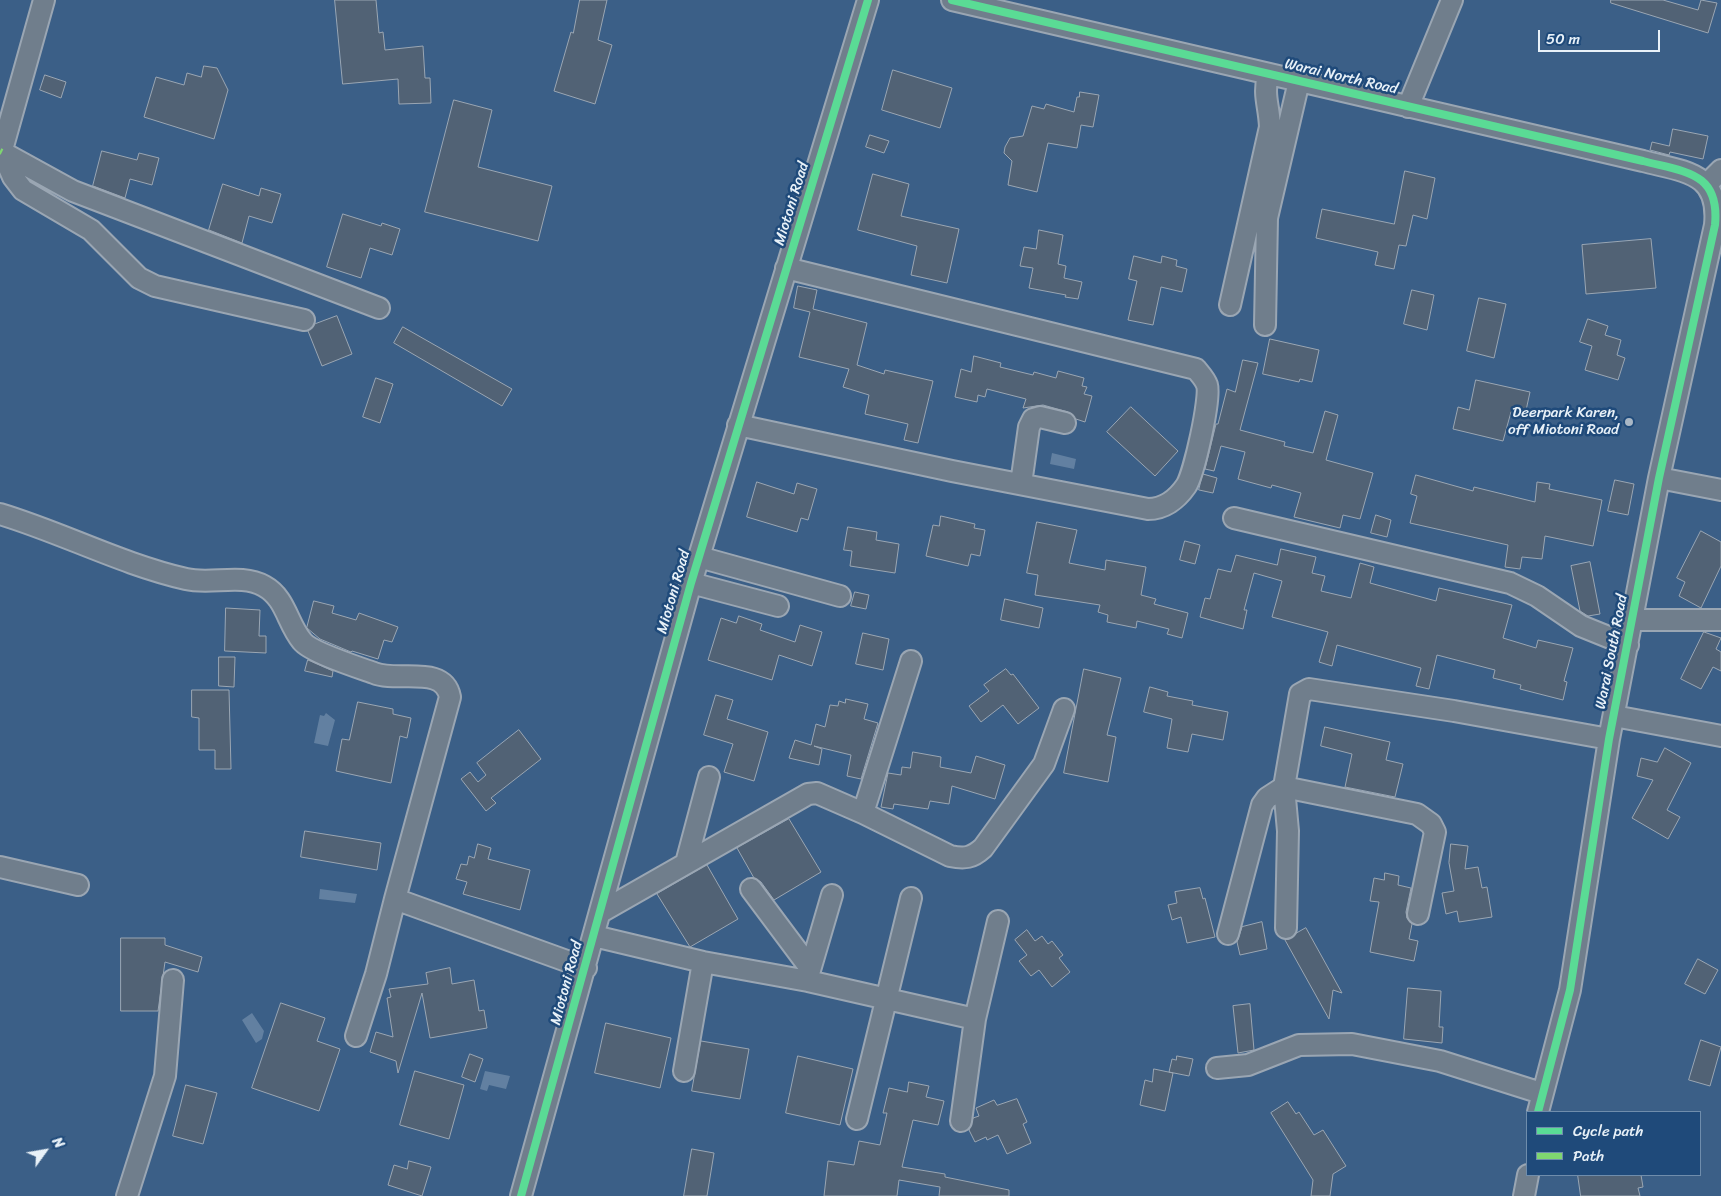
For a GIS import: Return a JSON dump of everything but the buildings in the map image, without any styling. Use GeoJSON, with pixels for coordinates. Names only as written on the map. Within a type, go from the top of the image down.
{"type":"FeatureCollection","features":[{"type":"Feature","properties":{"kind":"street"},"geometry":{"type":"LineString","coordinates":[[44,0],[1,154],[23,190],[91,230],[139,278],[155,286],[304,320]]}},
{"type":"Feature","properties":{"kind":"street","name":"Miotoni Road"},"geometry":{"type":"LineString","coordinates":[[521,1196],[586,968],[698,557],[868,0]]}},
{"type":"Feature","properties":{"kind":"street","name":"Warai North Road"},"geometry":{"type":"LineString","coordinates":[[952,0],[1643,161],[1692,175],[1714,184]]}},
{"type":"Feature","properties":{"kind":"street"},"geometry":{"type":"LineString","coordinates":[[1408,106],[1452,0]]}},
{"type":"Feature","properties":{"kind":"street"},"geometry":{"type":"LineString","coordinates":[[1230,305],[1270,127],[1269,110],[1265,99],[1268,74]]}},
{"type":"Feature","properties":{"kind":"street"},"geometry":{"type":"LineString","coordinates":[[1265,325],[1267,218],[1299,81]]}},
{"type":"Feature","properties":{"kind":"street"},"geometry":{"type":"LineString","coordinates":[[1,154],[73,192],[379,308]]}},
{"type":"Feature","properties":{"kind":"street","name":"Warai South Road"},"geometry":{"type":"LineString","coordinates":[[1540,1103],[1570,990],[1609,739],[1659,478],[1715,226],[1714,184]]}},
{"type":"Feature","properties":{"kind":"street"},"geometry":{"type":"LineString","coordinates":[[738,425],[1148,509],[1155,509],[1172,502],[1187,484],[1200,440],[1208,394],[1202,376],[1190,366],[786,268]]}},
{"type":"Feature","properties":{"kind":"street"},"geometry":{"type":"LineString","coordinates":[[1021,484],[1033,419],[1040,416],[1065,424]]}},
{"type":"Feature","properties":{"kind":"street"},"geometry":{"type":"LineString","coordinates":[[1659,478],[1721,490]]}},
{"type":"Feature","properties":{"kind":"street"},"geometry":{"type":"LineString","coordinates":[[0,514],[106,554],[187,580],[246,581],[264,586],[279,597],[302,643],[378,675],[434,678],[444,683],[449,690],[450,697],[376,974],[356,1036]]}},
{"type":"Feature","properties":{"kind":"street"},"geometry":{"type":"LineString","coordinates":[[1234,518],[1510,583],[1537,596],[1582,626],[1628,645]]}},
{"type":"Feature","properties":{"kind":"street"},"geometry":{"type":"LineString","coordinates":[[698,557],[840,596]]}},
{"type":"Feature","properties":{"kind":"street"},"geometry":{"type":"LineString","coordinates":[[691,583],[778,606]]}},
{"type":"Feature","properties":{"kind":"street"},"geometry":{"type":"LineString","coordinates":[[1632,620],[1721,620]]}},
{"type":"Feature","properties":{"kind":"street"},"geometry":{"type":"LineString","coordinates":[[863,813],[911,661]]}},
{"type":"Feature","properties":{"kind":"street"},"geometry":{"type":"LineString","coordinates":[[1286,928],[1288,831],[1284,787],[1300,694],[1309,689],[1609,739]]}},
{"type":"Feature","properties":{"kind":"street"},"geometry":{"type":"LineString","coordinates":[[601,912],[808,794],[817,793],[863,813],[950,856],[963,859],[973,856],[983,848],[1044,764],[1064,709]]}},
{"type":"Feature","properties":{"kind":"street"},"geometry":{"type":"LineString","coordinates":[[1614,716],[1721,736]]}},
{"type":"Feature","properties":{"kind":"street"},"geometry":{"type":"LineString","coordinates":[[686,862],[709,777]]}},
{"type":"Feature","properties":{"kind":"street"},"geometry":{"type":"LineString","coordinates":[[1228,934],[1262,805],[1267,798],[1284,787],[1417,814],[1431,824],[1435,832],[1418,914]]}},
{"type":"Feature","properties":{"kind":"street"},"geometry":{"type":"LineString","coordinates":[[0,867],[78,885]]}},
{"type":"Feature","properties":{"kind":"street"},"geometry":{"type":"LineString","coordinates":[[750,889],[809,974]]}},
{"type":"Feature","properties":{"kind":"street"},"geometry":{"type":"LineString","coordinates":[[809,974],[832,895]]}},
{"type":"Feature","properties":{"kind":"street"},"geometry":{"type":"LineString","coordinates":[[857,1119],[911,898]]}},
{"type":"Feature","properties":{"kind":"street"},"geometry":{"type":"LineString","coordinates":[[395,899],[586,968]]}},
{"type":"Feature","properties":{"kind":"street"},"geometry":{"type":"LineString","coordinates":[[961,1120],[976,1019],[998,921]]}},
{"type":"Feature","properties":{"kind":"street"},"geometry":{"type":"LineString","coordinates":[[594,936],[703,962],[809,974],[886,999],[976,1019]]}},
{"type":"Feature","properties":{"kind":"street"},"geometry":{"type":"LineString","coordinates":[[684,1071],[703,962]]}},
{"type":"Feature","properties":{"kind":"street"},"geometry":{"type":"LineString","coordinates":[[127,1196],[165,1076],[173,980]]}},
{"type":"Feature","properties":{"kind":"street"},"geometry":{"type":"LineString","coordinates":[[1217,1068],[1248,1065],[1299,1045],[1352,1044],[1440,1061],[1540,1103]]}},
{"type":"Feature","properties":{"kind":"street"},"geometry":{"type":"LineString","coordinates":[[1524,1196],[1528,1176]]}},
{"type":"Feature","properties":{"kind":"shaded area"},"geometry":{"type":"Polygon","coordinates":[[[0,0],[1721,0],[1721,1196],[0,1196],[0,0]]]}},
{"type":"Feature","properties":{"kind":"shaded area"},"geometry":{"type":"Polygon","coordinates":[[[1052,453],[1076,459],[1074,469],[1050,464],[1052,453]]]}},
{"type":"Feature","properties":{"kind":"shaded area"},"geometry":{"type":"Polygon","coordinates":[[[326,713],[335,720],[328,746],[314,743],[320,715],[324,716],[326,713]]]}},
{"type":"Feature","properties":{"kind":"shaded area"},"geometry":{"type":"Polygon","coordinates":[[[320,889],[357,894],[355,903],[319,899],[320,889]]]}},
{"type":"Feature","properties":{"kind":"shaded area"},"geometry":{"type":"Polygon","coordinates":[[[252,1013],[264,1031],[262,1039],[256,1043],[242,1020],[252,1013]]]}},
{"type":"Feature","properties":{"kind":"shaded area"},"geometry":{"type":"Polygon","coordinates":[[[485,1071],[510,1076],[506,1089],[489,1085],[487,1091],[480,1089],[485,1071]]]}},
{"type":"Feature","properties":{"kind":"cycle path"},"geometry":{"type":"LineString","coordinates":[[521,1196],[691,583],[868,0]]}},
{"type":"Feature","properties":{"kind":"cycle path"},"geometry":{"type":"LineString","coordinates":[[952,0],[1673,168],[1697,177],[1712,194],[1715,207],[1715,225],[1659,478],[1609,739],[1570,990],[1538,1111]]}},
{"type":"Feature","properties":{"kind":"place","name":"Deerpark Karen, off Miotoni Road"},"geometry":{"type":"Point","coordinates":[1629,422]}}]}
